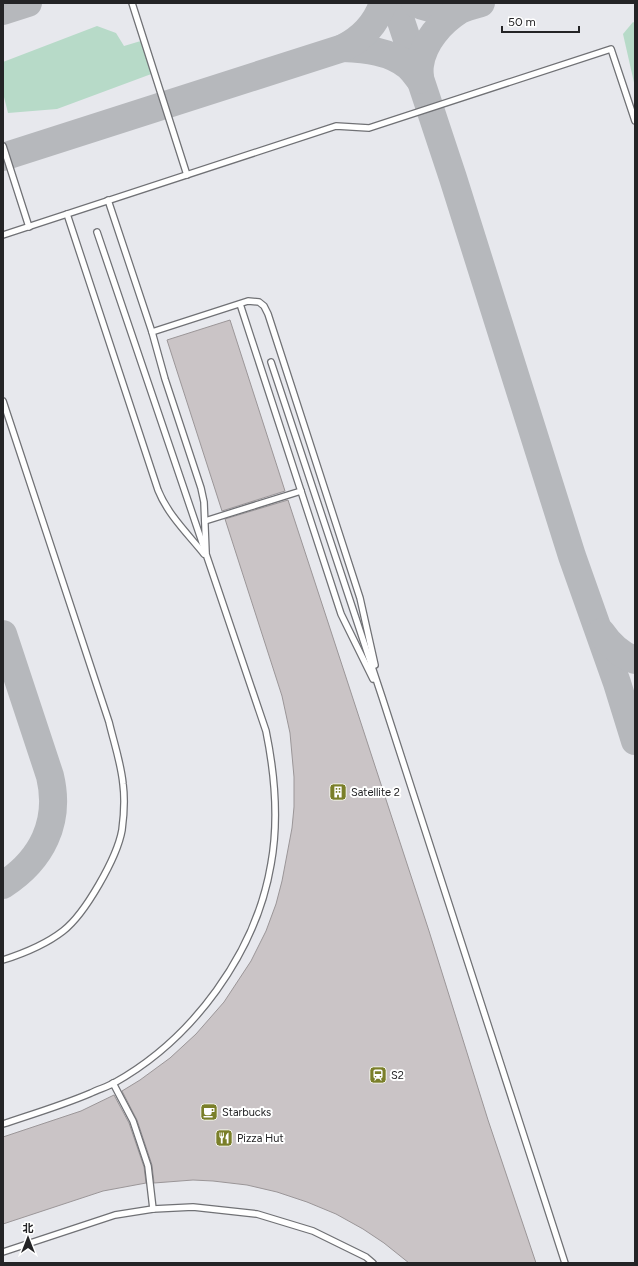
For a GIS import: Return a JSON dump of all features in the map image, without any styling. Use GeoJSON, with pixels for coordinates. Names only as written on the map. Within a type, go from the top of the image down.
{"type":"FeatureCollection","features":[{"type":"Feature","properties":{"kind":"lane"},"geometry":{"type":"LineString","coordinates":[[132,3],[187,175]]}},
{"type":"Feature","properties":{"kind":"lane"},"geometry":{"type":"LineString","coordinates":[[3,235],[336,126],[369,128],[611,48],[635,121]]}},
{"type":"Feature","properties":{"kind":"lane"},"geometry":{"type":"LineString","coordinates":[[3,146],[29,226]]}},
{"type":"Feature","properties":{"kind":"lane"},"geometry":{"type":"LineString","coordinates":[[108,200],[152,332],[165,379],[201,488],[204,502],[207,558]]}},
{"type":"Feature","properties":{"kind":"lane"},"geometry":{"type":"LineString","coordinates":[[67,214],[158,490],[163,502],[171,514],[207,558]]}},
{"type":"Feature","properties":{"kind":"lane"},"geometry":{"type":"LineString","coordinates":[[3,1124],[66,1104],[113,1084],[142,1065],[172,1041],[198,1015],[222,982],[241,951],[255,921],[264,894],[271,864],[274,837],[275,796],[272,762],[266,731],[98,232]]}},
{"type":"Feature","properties":{"kind":"lane"},"geometry":{"type":"LineString","coordinates":[[152,332],[248,301],[259,302],[264,306],[268,314],[360,598],[382,697]]}},
{"type":"Feature","properties":{"kind":"lane"},"geometry":{"type":"LineString","coordinates":[[240,304],[341,614],[382,697]]}},
{"type":"Feature","properties":{"kind":"lane"},"geometry":{"type":"LineString","coordinates":[[271,362],[382,697],[565,1263]]}},
{"type":"Feature","properties":{"kind":"lane"},"geometry":{"type":"LineString","coordinates":[[3,401],[109,722],[120,763],[124,809],[122,831],[116,848],[99,884],[76,918],[64,930],[47,942],[27,952],[3,960]]}},
{"type":"Feature","properties":{"kind":"lane"},"geometry":{"type":"LineString","coordinates":[[205,521],[301,491]]}},
{"type":"Feature","properties":{"kind":"lane"},"geometry":{"type":"LineString","coordinates":[[113,1084],[133,1121],[148,1166],[153,1209]]}},
{"type":"Feature","properties":{"kind":"lane"},"geometry":{"type":"LineString","coordinates":[[3,1252],[115,1215],[153,1209],[193,1207],[257,1214],[313,1231],[366,1257],[373,1263]]}},
{"type":"Feature","properties":{"kind":"green space"},"geometry":{"type":"Polygon","coordinates":[[[633,22],[635,23],[635,87],[623,34],[633,22]]]}},
{"type":"Feature","properties":{"kind":"green space"},"geometry":{"type":"Polygon","coordinates":[[[97,26],[116,33],[124,46],[144,40],[154,73],[57,109],[8,113],[3,93],[3,62],[97,26]]]}},
{"type":"Feature","properties":{"kind":"building"},"geometry":{"type":"Polygon","coordinates":[[[230,320],[285,491],[222,511],[167,340],[230,320]]]}},
{"type":"Feature","properties":{"kind":"building","name":"Satellite 2"},"geometry":{"type":"Polygon","coordinates":[[[288,500],[429,931],[488,1120],[536,1263],[409,1263],[384,1243],[336,1214],[277,1192],[247,1185],[213,1181],[193,1180],[154,1183],[152,1165],[137,1120],[122,1091],[170,1058],[196,1034],[224,1002],[251,961],[266,931],[276,904],[292,828],[294,807],[294,777],[290,733],[282,696],[225,519],[288,500]]]}},
{"type":"Feature","properties":{"kind":"building"},"geometry":{"type":"Polygon","coordinates":[[[114,1095],[129,1123],[144,1167],[146,1183],[103,1191],[3,1224],[3,1137],[81,1111],[114,1095]]]}},
{"type":"Feature","properties":{"kind":"taxiway"},"geometry":{"type":"LineString","coordinates":[[3,11],[28,3]]}},
{"type":"Feature","properties":{"kind":"taxiway"},"geometry":{"type":"LineString","coordinates":[[3,157],[343,48],[357,40],[368,30],[377,17],[383,3]]}},
{"type":"Feature","properties":{"kind":"taxiway"},"geometry":{"type":"LineString","coordinates":[[395,3],[453,178],[572,556],[617,683],[635,741]]}},
{"type":"Feature","properties":{"kind":"taxiway"},"geometry":{"type":"LineString","coordinates":[[415,3],[438,9],[461,9]]}},
{"type":"Feature","properties":{"kind":"taxiway"},"geometry":{"type":"LineString","coordinates":[[343,48],[368,50],[393,57],[408,66],[420,80],[422,57],[425,48],[434,33],[446,20],[460,10],[481,3]]}},
{"type":"Feature","properties":{"kind":"taxiway"},"geometry":{"type":"LineString","coordinates":[[601,632],[616,649],[635,660]]}},
{"type":"Feature","properties":{"kind":"taxiway"},"geometry":{"type":"LineString","coordinates":[[3,634],[50,776],[53,793],[53,809],[50,824],[38,852],[17,875],[3,885]]}},
{"type":"Feature","properties":{"kind":"place","name":"Satellite 2"},"geometry":{"type":"Point","coordinates":[338,792]}},
{"type":"Feature","properties":{"kind":"place","name":"S2"},"geometry":{"type":"Point","coordinates":[378,1075]}},
{"type":"Feature","properties":{"kind":"place","name":"Starbucks"},"geometry":{"type":"Point","coordinates":[209,1112]}},
{"type":"Feature","properties":{"kind":"place","name":"Pizza Hut"},"geometry":{"type":"Point","coordinates":[224,1138]}}]}
